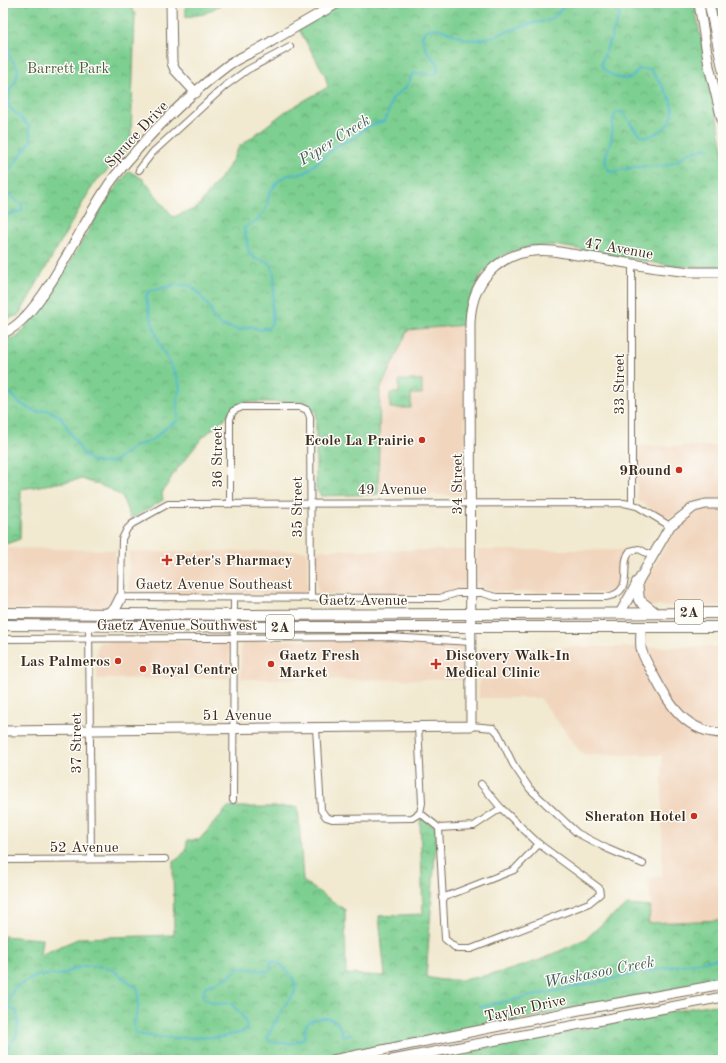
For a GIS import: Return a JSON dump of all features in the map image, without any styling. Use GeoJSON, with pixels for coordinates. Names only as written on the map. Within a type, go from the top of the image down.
{"type":"FeatureCollection","features":[{"type":"Feature","properties":{"kind":"main road"},"geometry":{"type":"LineString","coordinates":[[637,582],[639,600],[654,612]]}},
{"type":"Feature","properties":{"kind":"main road"},"geometry":{"type":"LineString","coordinates":[[122,597],[124,602],[134,614]]}},
{"type":"Feature","properties":{"kind":"main road"},"geometry":{"type":"LineString","coordinates":[[106,614],[115,608],[122,597]]}},
{"type":"Feature","properties":{"kind":"main road"},"geometry":{"type":"LineString","coordinates":[[641,627],[650,620],[685,618],[698,616],[703,612]]}},
{"type":"Feature","properties":{"kind":"main road","name":"Gaetz Avenue"},"geometry":{"type":"LineString","coordinates":[[3,613],[471,615],[723,612]]}},
{"type":"Feature","properties":{"kind":"main road"},"geometry":{"type":"LineString","coordinates":[[540,627],[562,620],[605,619],[620,613]]}},
{"type":"Feature","properties":{"kind":"main road","name":"Gaetz Avenue"},"geometry":{"type":"LineString","coordinates":[[3,625],[233,627],[723,627]]}},
{"type":"Feature","properties":{"kind":"main road"},"geometry":{"type":"LineString","coordinates":[[707,627],[723,631]]}},
{"type":"Feature","properties":{"kind":"street"},"geometry":{"type":"LineString","coordinates":[[171,3],[172,63],[175,70],[205,103]]}},
{"type":"Feature","properties":{"kind":"street","name":"Spruce Drive"},"geometry":{"type":"LineString","coordinates":[[3,333],[22,320],[37,303],[69,253],[114,177],[157,129],[228,65],[338,3]]}},
{"type":"Feature","properties":{"kind":"street"},"geometry":{"type":"LineString","coordinates":[[698,3],[723,124]]}},
{"type":"Feature","properties":{"kind":"street"},"geometry":{"type":"LineString","coordinates":[[709,3],[723,70]]}},
{"type":"Feature","properties":{"kind":"street","name":"Spruce Drive"},"geometry":{"type":"LineString","coordinates":[[139,170],[153,152],[205,103],[238,76],[290,47]]}},
{"type":"Feature","properties":{"kind":"street","name":"47 Avenue"},"geometry":{"type":"LineString","coordinates":[[510,257],[527,251],[544,250],[673,270],[723,272]]}},
{"type":"Feature","properties":{"kind":"street","name":"34 Street"},"geometry":{"type":"LineString","coordinates":[[471,726],[472,307],[476,291],[485,277],[493,268],[510,257]]}},
{"type":"Feature","properties":{"kind":"street","name":"33 Street"},"geometry":{"type":"LineString","coordinates":[[632,264],[632,504]]}},
{"type":"Feature","properties":{"kind":"street","name":"35 Street"},"geometry":{"type":"LineString","coordinates":[[233,411],[242,407],[300,407],[307,410],[310,416],[311,598]]}},
{"type":"Feature","properties":{"kind":"street","name":"36 Street"},"geometry":{"type":"LineString","coordinates":[[230,503],[230,419],[233,411]]}},
{"type":"Feature","properties":{"kind":"street","name":"49 Avenue"},"geometry":{"type":"LineString","coordinates":[[122,597],[122,539],[127,529],[132,524],[165,504],[632,504],[670,526]]}},
{"type":"Feature","properties":{"kind":"street"},"geometry":{"type":"LineString","coordinates":[[620,613],[670,526],[694,507],[706,504],[723,504]]}},
{"type":"Feature","properties":{"kind":"street","name":"Gaetz Avenue Southeast"},"geometry":{"type":"LineString","coordinates":[[122,597],[440,598],[454,594],[471,593],[484,593],[496,598],[610,596],[616,593],[624,585],[626,579],[627,556],[630,550],[640,549],[652,556]]}},
{"type":"Feature","properties":{"kind":"street"},"geometry":{"type":"LineString","coordinates":[[233,800],[234,598]]}},
{"type":"Feature","properties":{"kind":"street","name":"37 Street"},"geometry":{"type":"LineString","coordinates":[[89,626],[91,859]]}},
{"type":"Feature","properties":{"kind":"street"},"geometry":{"type":"LineString","coordinates":[[641,627],[641,646],[643,656],[672,706],[684,720],[696,728],[708,732],[723,733]]}},
{"type":"Feature","properties":{"kind":"street","name":"Gaetz Avenue Southwest"},"geometry":{"type":"LineString","coordinates":[[3,639],[390,637],[471,642]]}},
{"type":"Feature","properties":{"kind":"street"},"geometry":{"type":"LineString","coordinates":[[471,726],[493,728],[498,733],[513,764],[530,789],[577,833],[608,850],[642,864]]}},
{"type":"Feature","properties":{"kind":"street","name":"51 Avenue"},"geometry":{"type":"LineString","coordinates":[[3,731],[471,726]]}},
{"type":"Feature","properties":{"kind":"street"},"geometry":{"type":"LineString","coordinates":[[316,728],[321,811],[326,817],[332,819],[412,818],[420,813],[422,803],[418,727]]}},
{"type":"Feature","properties":{"kind":"street"},"geometry":{"type":"LineString","coordinates":[[439,828],[445,939],[457,949],[471,949],[589,903],[600,894],[599,888],[539,844],[501,808],[481,784]]}},
{"type":"Feature","properties":{"kind":"street"},"geometry":{"type":"LineString","coordinates":[[420,813],[439,828],[474,826],[501,808]]}},
{"type":"Feature","properties":{"kind":"street"},"geometry":{"type":"LineString","coordinates":[[442,898],[514,870],[539,844]]}},
{"type":"Feature","properties":{"kind":"street","name":"52 Avenue"},"geometry":{"type":"LineString","coordinates":[[3,860],[165,859]]}},
{"type":"Feature","properties":{"kind":"street","name":"Taylor Drive"},"geometry":{"type":"LineString","coordinates":[[333,1060],[579,1010],[723,984]]}},
{"type":"Feature","properties":{"kind":"street","name":"Taylor Drive"},"geometry":{"type":"LineString","coordinates":[[392,1060],[723,996]]}},
{"type":"Feature","properties":{"kind":"shaded area","name":"Ecole La Prairie"},"geometry":{"type":"Polygon","coordinates":[[[464,325],[465,489],[460,495],[378,494],[380,390],[408,330],[464,325]]]}},
{"type":"Feature","properties":{"kind":"shaded area"},"geometry":{"type":"Polygon","coordinates":[[[637,446],[723,446],[723,498],[694,503],[671,518],[665,517],[637,500],[637,446]]]}},
{"type":"Feature","properties":{"kind":"shaded area"},"geometry":{"type":"Polygon","coordinates":[[[711,508],[723,508],[723,606],[649,606],[644,600],[641,589],[675,530],[684,521],[699,511],[711,508]]]}},
{"type":"Feature","properties":{"kind":"shaded area"},"geometry":{"type":"Polygon","coordinates":[[[3,548],[115,550],[116,597],[114,602],[105,609],[3,609],[3,548]]]}},
{"type":"Feature","properties":{"kind":"shaded area"},"geometry":{"type":"Polygon","coordinates":[[[317,550],[468,550],[467,585],[463,589],[454,590],[446,594],[322,594],[317,588],[317,550]]]}},
{"type":"Feature","properties":{"kind":"shaded area"},"geometry":{"type":"Polygon","coordinates":[[[477,550],[626,550],[626,571],[624,579],[618,588],[605,593],[495,592],[490,589],[481,588],[477,582],[477,550]]]}},
{"type":"Feature","properties":{"kind":"shaded area"},"geometry":{"type":"Polygon","coordinates":[[[307,551],[307,588],[306,592],[301,594],[135,594],[131,593],[129,589],[129,552],[307,551]]]}},
{"type":"Feature","properties":{"kind":"shaded area"},"geometry":{"type":"Polygon","coordinates":[[[389,639],[465,646],[467,648],[468,680],[241,679],[241,644],[245,641],[389,639]]]}},
{"type":"Feature","properties":{"kind":"shaded area"},"geometry":{"type":"Polygon","coordinates":[[[224,640],[229,646],[229,678],[97,679],[97,645],[100,642],[224,640]]]}},
{"type":"Feature","properties":{"kind":"shaded area"},"geometry":{"type":"Polygon","coordinates":[[[482,647],[723,647],[723,920],[648,923],[651,907],[649,877],[662,876],[662,755],[582,754],[540,698],[479,698],[479,650],[482,647]]]}},
{"type":"Feature","properties":{"kind":"green space","name":"Barrett Park"},"geometry":{"type":"Polygon","coordinates":[[[3,3],[128,3],[135,13],[131,136],[124,155],[94,183],[19,315],[3,320],[3,3]]]}},
{"type":"Feature","properties":{"kind":"green space"},"geometry":{"type":"Polygon","coordinates":[[[186,3],[224,3],[204,14],[186,17],[186,3]]]}},
{"type":"Feature","properties":{"kind":"green space"},"geometry":{"type":"Polygon","coordinates":[[[338,3],[694,3],[723,148],[723,268],[673,266],[554,245],[529,247],[506,253],[480,276],[464,325],[408,330],[380,390],[378,494],[321,496],[316,489],[316,413],[302,402],[246,402],[233,408],[227,417],[203,437],[174,473],[162,493],[163,500],[131,519],[122,497],[110,489],[82,479],[21,489],[20,539],[3,545],[3,341],[19,336],[31,320],[58,282],[109,196],[129,171],[143,179],[173,217],[197,208],[228,168],[239,147],[286,111],[328,87],[325,75],[297,26],[338,3]]]}},
{"type":"Feature","properties":{"kind":"green space"},"geometry":{"type":"Polygon","coordinates":[[[715,3],[723,3],[723,40],[715,3]]]}},
{"type":"Feature","properties":{"kind":"green space"},"geometry":{"type":"Polygon","coordinates":[[[399,380],[422,380],[422,394],[411,394],[411,408],[390,408],[390,393],[399,393],[399,380]]]}},
{"type":"Feature","properties":{"kind":"green space"},"geometry":{"type":"Polygon","coordinates":[[[228,807],[298,807],[303,881],[345,910],[346,974],[385,976],[379,916],[423,914],[420,820],[422,819],[437,828],[426,977],[441,980],[463,980],[503,972],[540,960],[586,939],[605,921],[628,905],[651,907],[648,923],[723,920],[723,980],[379,1047],[297,1060],[3,1060],[3,936],[42,939],[40,955],[80,938],[174,935],[173,862],[184,852],[187,840],[199,840],[228,807]]]}},
{"type":"Feature","properties":{"kind":"green space"},"geometry":{"type":"Polygon","coordinates":[[[723,1005],[723,1060],[424,1060],[701,1006],[723,1005]]]}},
{"type":"Feature","properties":{"kind":"waterway","name":"Piper Creek"},"geometry":{"type":"LineString","coordinates":[[3,389],[14,396],[19,403],[36,412],[48,410],[60,416],[84,455],[92,461],[102,463],[113,462],[136,446],[152,440],[168,426],[178,421],[177,400],[180,389],[178,379],[161,347],[150,316],[146,296],[149,291],[177,285],[188,285],[195,289],[211,309],[213,319],[219,324],[239,330],[250,326],[261,330],[268,328],[273,320],[273,272],[268,262],[256,259],[249,253],[244,228],[259,219],[262,215],[266,209],[269,194],[278,181],[288,175],[305,173],[335,147],[357,136],[366,127],[384,121],[388,114],[392,99],[407,86],[413,73],[437,73],[438,63],[427,51],[423,41],[422,36],[426,30],[431,28],[438,29],[468,39],[481,39],[495,36],[533,23],[548,20],[569,3]]}},
{"type":"Feature","properties":{"kind":"waterway","name":"Piper Creek"},"geometry":{"type":"LineString","coordinates":[[618,3],[620,14],[601,64],[606,71],[613,76],[623,79],[631,78],[639,69],[650,69],[666,92],[673,109],[672,117],[668,124],[660,131],[646,137],[642,136],[636,131],[622,112],[617,112],[613,120],[611,139],[606,155],[607,169],[613,172],[635,167],[663,166],[680,160],[686,153],[709,148]]}},
{"type":"Feature","properties":{"kind":"waterway","name":"Waskasoo Creek"},"geometry":{"type":"LineString","coordinates":[[3,18],[8,22],[9,55],[18,69],[16,81],[9,91],[9,107],[29,126],[31,141],[5,176],[3,189]]}},
{"type":"Feature","properties":{"kind":"waterway","name":"Waskasoo Creek"},"geometry":{"type":"LineString","coordinates":[[3,190],[22,205],[22,211],[3,216]]}},
{"type":"Feature","properties":{"kind":"waterway","name":"Waskasoo Creek"},"geometry":{"type":"LineString","coordinates":[[480,1007],[669,967],[723,958]]}},
{"type":"Feature","properties":{"kind":"waterway","name":"Waskasoo Creek"},"geometry":{"type":"LineString","coordinates":[[3,1051],[15,1038],[18,1029],[17,1011],[9,1008],[7,1005],[14,988],[39,975],[60,975],[83,966],[100,966],[112,969],[138,989],[138,1009],[134,1023],[135,1034],[166,1038],[222,1037],[244,1032],[247,1027],[244,1018],[231,1003],[215,1004],[203,997],[205,987],[229,977],[239,967],[270,972],[271,961],[276,962],[288,972],[294,981],[295,991],[282,1010],[267,1037],[269,1041],[287,1044],[300,1041],[304,1038],[307,1024],[320,1018],[333,1020],[337,1023],[340,1027],[342,1035],[352,1034]]}},
{"type":"Feature","properties":{"kind":"place","name":"Ecole La Prairie"},"geometry":{"type":"Point","coordinates":[422,440]}},
{"type":"Feature","properties":{"kind":"place","name":"9Round"},"geometry":{"type":"Point","coordinates":[679,470]}},
{"type":"Feature","properties":{"kind":"place","name":"Peter's Pharmacy"},"geometry":{"type":"Point","coordinates":[167,560]}},
{"type":"Feature","properties":{"kind":"place","name":"Las Palmeros"},"geometry":{"type":"Point","coordinates":[118,661]}},
{"type":"Feature","properties":{"kind":"place","name":"Gaetz Fresh Market"},"geometry":{"type":"Point","coordinates":[271,664]}},
{"type":"Feature","properties":{"kind":"place","name":"Discovery Walk-In Medical Clinic"},"geometry":{"type":"Point","coordinates":[436,664]}},
{"type":"Feature","properties":{"kind":"place","name":"Royal Centre"},"geometry":{"type":"Point","coordinates":[143,669]}},
{"type":"Feature","properties":{"kind":"place","name":"Sheraton Hotel"},"geometry":{"type":"Point","coordinates":[694,816]}}]}
